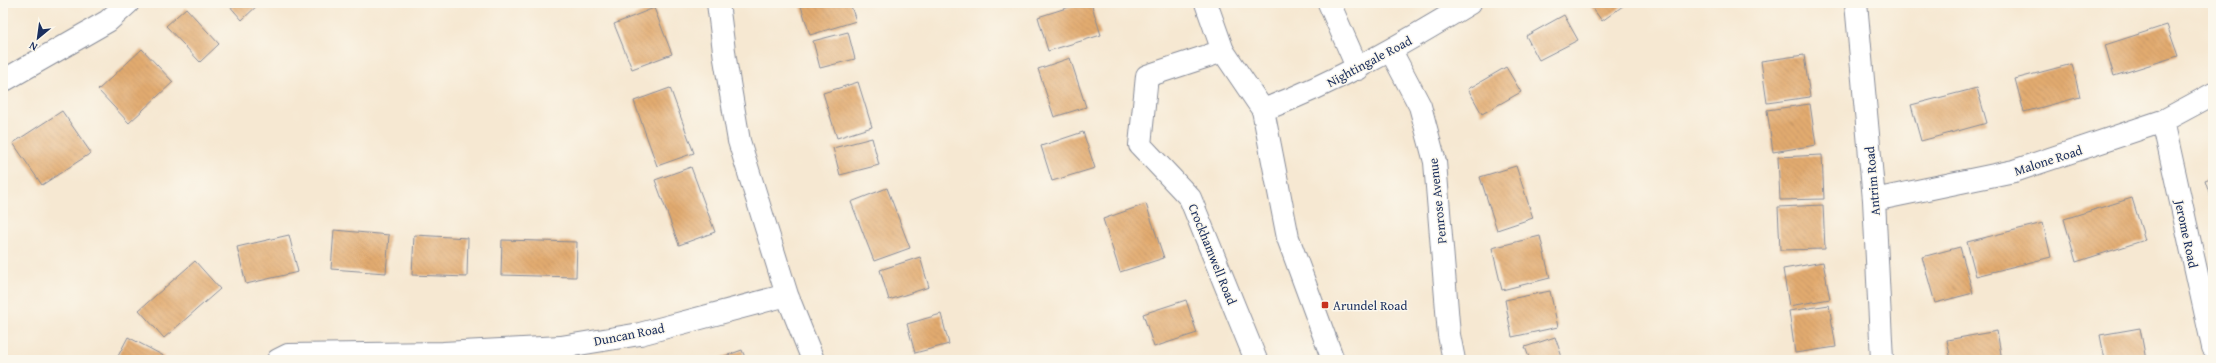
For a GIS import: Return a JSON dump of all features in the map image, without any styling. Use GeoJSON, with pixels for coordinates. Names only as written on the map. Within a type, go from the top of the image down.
{"type":"FeatureCollection","features":[{"type":"Feature","properties":{"kind":"street"},"geometry":{"type":"LineString","coordinates":[[3,81],[108,21],[128,3]]}},
{"type":"Feature","properties":{"kind":"street"},"geometry":{"type":"LineString","coordinates":[[718,3],[724,59],[739,140],[787,295],[813,360]]}},
{"type":"Feature","properties":{"kind":"street"},"geometry":{"type":"LineString","coordinates":[[1206,3],[1223,51],[1263,110],[1288,238],[1334,360]]}},
{"type":"Feature","properties":{"kind":"street"},"geometry":{"type":"LineString","coordinates":[[1329,3],[1358,69]]}},
{"type":"Feature","properties":{"kind":"street","name":"Nightingale Road"},"geometry":{"type":"LineString","coordinates":[[1263,110],[1298,97],[1358,69],[1391,51],[1470,3]]}},
{"type":"Feature","properties":{"kind":"street","name":"Antrim Road"},"geometry":{"type":"LineString","coordinates":[[1856,3],[1874,200],[1882,360]]}},
{"type":"Feature","properties":{"kind":"street","name":"Crockhamwell Road"},"geometry":{"type":"LineString","coordinates":[[1223,51],[1147,76],[1140,145],[1190,198],[1256,360]]}},
{"type":"Feature","properties":{"kind":"street","name":"Penrose Avenue"},"geometry":{"type":"LineString","coordinates":[[1391,51],[1420,106],[1434,162],[1449,335],[1454,360]]}},
{"type":"Feature","properties":{"kind":"street","name":"Malone Road"},"geometry":{"type":"LineString","coordinates":[[1874,200],[2014,171],[2163,121],[2213,94]]}},
{"type":"Feature","properties":{"kind":"street","name":"Jerome Road"},"geometry":{"type":"LineString","coordinates":[[2163,121],[2213,347]]}},
{"type":"Feature","properties":{"kind":"street","name":"Duncan Road"},"geometry":{"type":"LineString","coordinates":[[278,360],[288,355],[443,353],[561,347],[640,334],[787,295]]}},
{"type":"Feature","properties":{"kind":"building"},"geometry":{"type":"Polygon","coordinates":[[[227,3],[260,3],[242,20],[227,3]]]}},
{"type":"Feature","properties":{"kind":"building"},"geometry":{"type":"Polygon","coordinates":[[[800,3],[850,3],[856,21],[810,35],[800,3]]]}},
{"type":"Feature","properties":{"kind":"building"},"geometry":{"type":"Polygon","coordinates":[[[1082,3],[1091,3],[1101,35],[1048,51],[1038,17],[1082,3]]]}},
{"type":"Feature","properties":{"kind":"building"},"geometry":{"type":"Polygon","coordinates":[[[1589,3],[1627,3],[1602,21],[1589,3]]]}},
{"type":"Feature","properties":{"kind":"building"},"geometry":{"type":"Polygon","coordinates":[[[186,8],[219,44],[200,62],[166,26],[186,8]]]}},
{"type":"Feature","properties":{"kind":"building"},"geometry":{"type":"Polygon","coordinates":[[[654,8],[672,54],[632,69],[614,24],[654,8]]]}},
{"type":"Feature","properties":{"kind":"building"},"geometry":{"type":"Polygon","coordinates":[[[1564,15],[1578,40],[1539,60],[1526,36],[1564,15]]]}},
{"type":"Feature","properties":{"kind":"building"},"geometry":{"type":"Polygon","coordinates":[[[2167,25],[2178,56],[2114,76],[2105,45],[2167,25]]]}},
{"type":"Feature","properties":{"kind":"building"},"geometry":{"type":"Polygon","coordinates":[[[848,32],[855,59],[820,68],[813,41],[848,32]]]}},
{"type":"Feature","properties":{"kind":"building"},"geometry":{"type":"Polygon","coordinates":[[[142,49],[173,82],[129,123],[98,90],[142,49]]]}},
{"type":"Feature","properties":{"kind":"building"},"geometry":{"type":"Polygon","coordinates":[[[1804,55],[1810,97],[1767,103],[1761,61],[1804,55]]]}},
{"type":"Feature","properties":{"kind":"building"},"geometry":{"type":"Polygon","coordinates":[[[1070,58],[1086,107],[1054,117],[1038,69],[1070,58]]]}},
{"type":"Feature","properties":{"kind":"building"},"geometry":{"type":"Polygon","coordinates":[[[2072,64],[2080,97],[2024,112],[2015,79],[2072,64]]]}},
{"type":"Feature","properties":{"kind":"building"},"geometry":{"type":"Polygon","coordinates":[[[1506,67],[1521,92],[1482,114],[1468,89],[1506,67]]]}},
{"type":"Feature","properties":{"kind":"building"},"geometry":{"type":"Polygon","coordinates":[[[858,82],[872,127],[837,138],[823,93],[858,82]]]}},
{"type":"Feature","properties":{"kind":"building"},"geometry":{"type":"Polygon","coordinates":[[[670,88],[694,153],[657,166],[634,101],[670,88]]]}},
{"type":"Feature","properties":{"kind":"building"},"geometry":{"type":"Polygon","coordinates":[[[1977,88],[1987,123],[1921,141],[1911,105],[1977,88]]]}},
{"type":"Feature","properties":{"kind":"building"},"geometry":{"type":"Polygon","coordinates":[[[1810,104],[1816,145],[1773,152],[1767,110],[1810,104]]]}},
{"type":"Feature","properties":{"kind":"building"},"geometry":{"type":"Polygon","coordinates":[[[62,111],[91,153],[42,185],[13,143],[62,111]]]}},
{"type":"Feature","properties":{"kind":"building"},"geometry":{"type":"Polygon","coordinates":[[[1083,132],[1095,168],[1052,181],[1041,146],[1083,132]]]}},
{"type":"Feature","properties":{"kind":"building"},"geometry":{"type":"Polygon","coordinates":[[[872,138],[879,165],[840,175],[833,148],[872,138]]]}},
{"type":"Feature","properties":{"kind":"building"},"geometry":{"type":"Polygon","coordinates":[[[1822,155],[1824,199],[1780,200],[1778,157],[1822,155]]]}},
{"type":"Feature","properties":{"kind":"building"},"geometry":{"type":"Polygon","coordinates":[[[1516,166],[1533,218],[1497,230],[1480,177],[1516,166]]]}},
{"type":"Feature","properties":{"kind":"building"},"geometry":{"type":"Polygon","coordinates":[[[691,167],[715,232],[679,245],[655,180],[691,167]]]}},
{"type":"Feature","properties":{"kind":"building"},"geometry":{"type":"Polygon","coordinates":[[[2213,177],[2213,204],[2205,180],[2213,177]]]}},
{"type":"Feature","properties":{"kind":"building"},"geometry":{"type":"Polygon","coordinates":[[[887,188],[910,248],[874,261],[851,202],[887,188]]]}},
{"type":"Feature","properties":{"kind":"building"},"geometry":{"type":"Polygon","coordinates":[[[2132,198],[2145,240],[2076,262],[2064,219],[2132,198]]]}},
{"type":"Feature","properties":{"kind":"building"},"geometry":{"type":"Polygon","coordinates":[[[1146,204],[1164,258],[1120,272],[1103,219],[1146,204]]]}},
{"type":"Feature","properties":{"kind":"building"},"geometry":{"type":"Polygon","coordinates":[[[1823,205],[1825,249],[1780,250],[1778,207],[1823,205]]]}},
{"type":"Feature","properties":{"kind":"building"},"geometry":{"type":"Polygon","coordinates":[[[2043,223],[2051,257],[1976,276],[1967,242],[2043,223]]]}},
{"type":"Feature","properties":{"kind":"building"},"geometry":{"type":"Polygon","coordinates":[[[334,230],[389,235],[386,273],[331,269],[334,230]]]}},
{"type":"Feature","properties":{"kind":"building"},"geometry":{"type":"Polygon","coordinates":[[[289,235],[298,272],[246,284],[237,247],[289,235]]]}},
{"type":"Feature","properties":{"kind":"building"},"geometry":{"type":"Polygon","coordinates":[[[414,235],[468,238],[467,277],[412,275],[414,235]]]}},
{"type":"Feature","properties":{"kind":"building"},"geometry":{"type":"Polygon","coordinates":[[[1540,236],[1550,278],[1502,290],[1492,248],[1540,236]]]}},
{"type":"Feature","properties":{"kind":"building"},"geometry":{"type":"Polygon","coordinates":[[[502,240],[577,242],[576,277],[501,275],[502,240]]]}},
{"type":"Feature","properties":{"kind":"building"},"geometry":{"type":"Polygon","coordinates":[[[1960,247],[1973,293],[1935,303],[1922,257],[1960,247]]]}},
{"type":"Feature","properties":{"kind":"building"},"geometry":{"type":"Polygon","coordinates":[[[920,257],[929,287],[889,300],[880,270],[920,257]]]}},
{"type":"Feature","properties":{"kind":"building"},"geometry":{"type":"Polygon","coordinates":[[[195,261],[220,289],[164,338],[139,310],[195,261]]]}},
{"type":"Feature","properties":{"kind":"building"},"geometry":{"type":"Polygon","coordinates":[[[1823,262],[1830,299],[1789,306],[1783,269],[1823,262]]]}},
{"type":"Feature","properties":{"kind":"building"},"geometry":{"type":"Polygon","coordinates":[[[1550,291],[1558,327],[1512,337],[1505,300],[1550,291]]]}},
{"type":"Feature","properties":{"kind":"building"},"geometry":{"type":"Polygon","coordinates":[[[1186,300],[1197,333],[1154,347],[1143,314],[1186,300]]]}},
{"type":"Feature","properties":{"kind":"building"},"geometry":{"type":"Polygon","coordinates":[[[1829,305],[1836,347],[1795,353],[1789,311],[1829,305]]]}},
{"type":"Feature","properties":{"kind":"building"},"geometry":{"type":"Polygon","coordinates":[[[941,314],[949,344],[915,353],[907,324],[941,314]]]}},
{"type":"Feature","properties":{"kind":"building"},"geometry":{"type":"Polygon","coordinates":[[[2140,328],[2146,360],[2105,360],[2100,335],[2140,328]]]}},
{"type":"Feature","properties":{"kind":"building"},"geometry":{"type":"Polygon","coordinates":[[[1997,331],[2002,360],[1951,360],[1947,340],[1997,331]]]}},
{"type":"Feature","properties":{"kind":"building"},"geometry":{"type":"Polygon","coordinates":[[[128,337],[164,356],[162,360],[116,360],[128,337]]]}},
{"type":"Feature","properties":{"kind":"building"},"geometry":{"type":"Polygon","coordinates":[[[1555,337],[1563,360],[1530,360],[1525,347],[1555,337]]]}},
{"type":"Feature","properties":{"kind":"building"},"geometry":{"type":"Polygon","coordinates":[[[742,350],[746,360],[714,360],[742,350]]]}},
{"type":"Feature","properties":{"kind":"place","name":"Arundel Road"},"geometry":{"type":"Point","coordinates":[1325,305]}}]}
